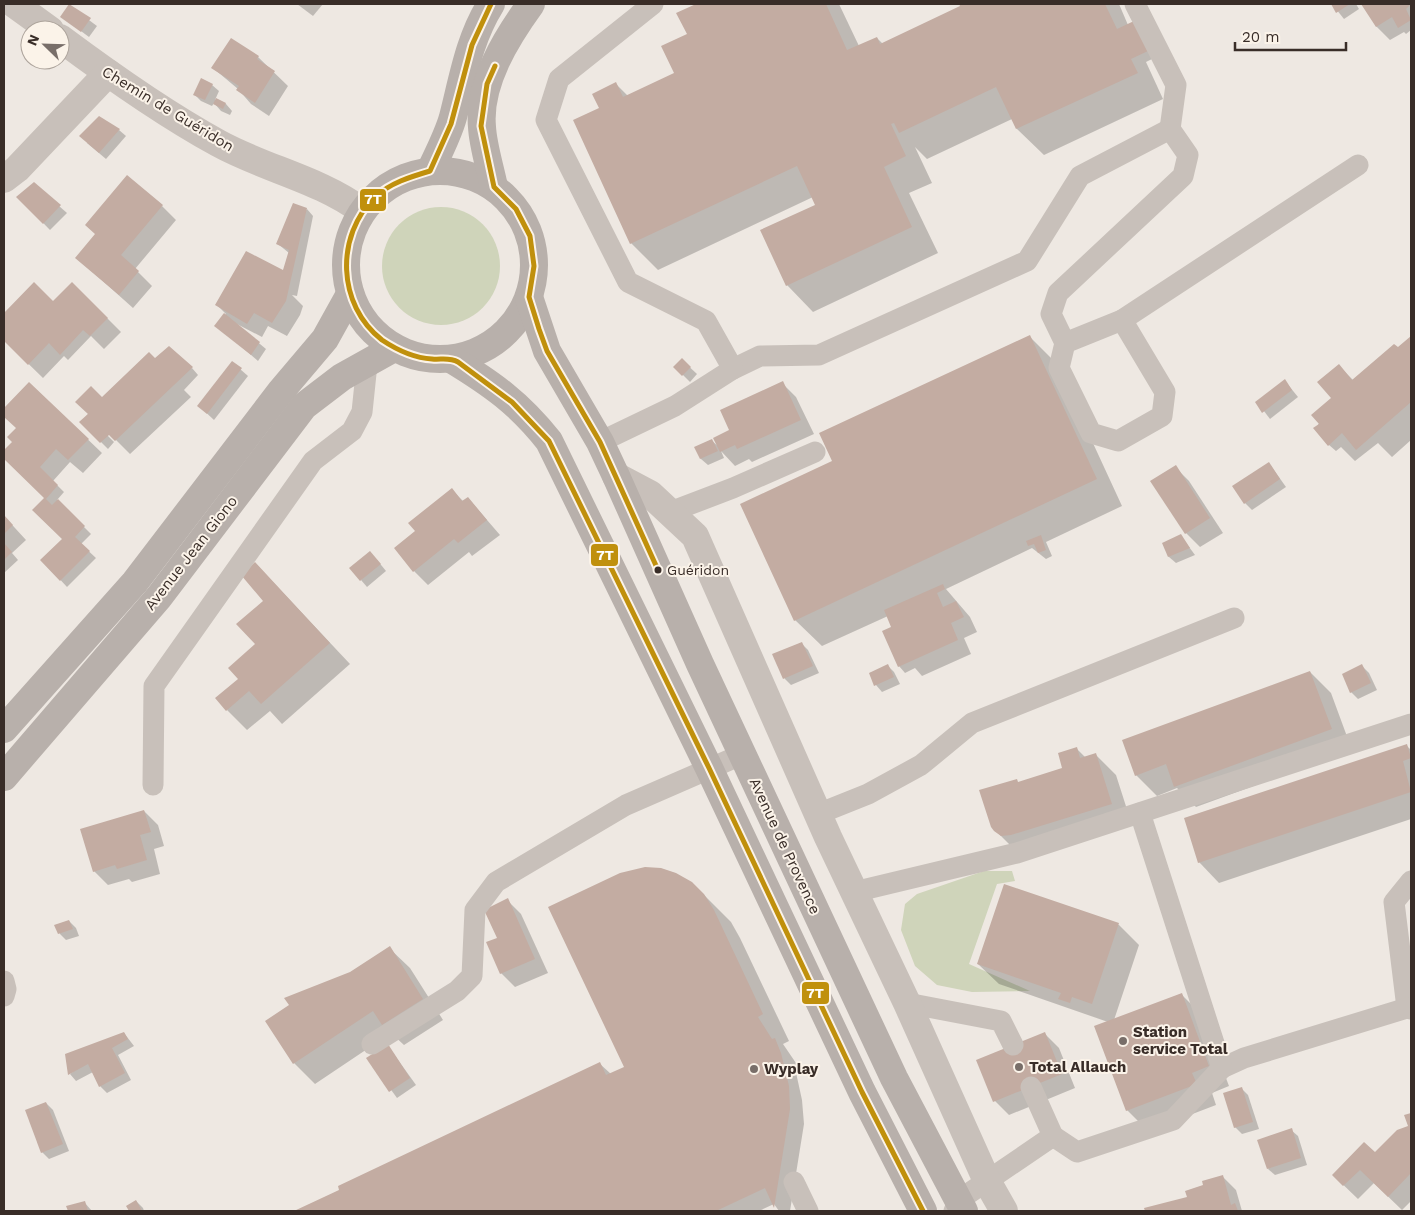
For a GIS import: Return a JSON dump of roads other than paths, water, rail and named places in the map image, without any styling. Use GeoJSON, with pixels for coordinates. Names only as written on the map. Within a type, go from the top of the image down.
{"type":"FeatureCollection","features":[{"type":"Feature","properties":{"kind":"main road"},"geometry":{"type":"LineString","coordinates":[[430,171],[452,119],[468,55],[481,20],[491,4]]}},
{"type":"Feature","properties":{"kind":"main road"},"geometry":{"type":"LineString","coordinates":[[494,187],[481,126],[487,84],[509,34],[531,4]]}},
{"type":"Feature","properties":{"kind":"main road"},"geometry":{"type":"LineString","coordinates":[[430,171],[453,171],[474,177],[494,187],[516,209],[530,236],[534,266],[529,296],[516,320],[499,339],[476,352],[451,359],[432,359],[412,355],[394,348],[375,334],[360,316],[350,294],[346,266],[350,237],[362,211],[381,191],[396,182],[430,171]]}},
{"type":"Feature","properties":{"kind":"main road","name":"Avenue Jean Giono"},"geometry":{"type":"LineString","coordinates":[[4,729],[135,582],[281,391],[326,339],[350,294]]}},
{"type":"Feature","properties":{"kind":"main road","name":"Avenue de Provence"},"geometry":{"type":"LineString","coordinates":[[529,296],[547,350],[600,442],[742,754],[894,1078],[959,1208]]}},
{"type":"Feature","properties":{"kind":"main road","name":"Avenue Jean Giono"},"geometry":{"type":"LineString","coordinates":[[4,777],[158,597],[304,406],[342,377],[394,348]]}},
{"type":"Feature","properties":{"kind":"main road"},"geometry":{"type":"LineString","coordinates":[[451,359],[494,385],[529,416],[548,441],[709,768],[862,1092],[923,1211]]}},
{"type":"Feature","properties":{"kind":"street"},"geometry":{"type":"LineString","coordinates":[[14,4],[36,20]]}},
{"type":"Feature","properties":{"kind":"street","name":"Chemin de Guéridon"},"geometry":{"type":"LineString","coordinates":[[70,46],[108,74],[219,144],[341,196],[362,211]]}},
{"type":"Feature","properties":{"kind":"street"},"geometry":{"type":"LineString","coordinates":[[4,179],[17,169],[108,74]]}},
{"type":"Feature","properties":{"kind":"street"},"geometry":{"type":"LineString","coordinates":[[616,476],[650,494],[695,536],[818,814],[907,1003],[987,1181],[1004,1211]]}},
{"type":"Feature","properties":{"kind":"lane"},"geometry":{"type":"LineString","coordinates":[[653,4],[559,79],[546,120],[628,282],[706,321],[733,369]]}},
{"type":"Feature","properties":{"kind":"lane"},"geometry":{"type":"LineString","coordinates":[[1122,320],[1164,392],[1162,416],[1118,441],[1091,433],[1059,368],[1065,343],[1051,314],[1058,293],[1183,176],[1188,155],[1170,129],[1176,85],[1135,4]]}},
{"type":"Feature","properties":{"kind":"lane"},"geometry":{"type":"LineString","coordinates":[[600,442],[675,406],[733,369],[760,356],[819,354],[1027,261],[1080,176],[1170,129]]}},
{"type":"Feature","properties":{"kind":"lane"},"geometry":{"type":"LineString","coordinates":[[1065,343],[1122,320],[1358,165]]}},
{"type":"Feature","properties":{"kind":"lane"},"geometry":{"type":"LineString","coordinates":[[153,785],[154,686],[313,461],[352,431],[362,412],[367,364]]}},
{"type":"Feature","properties":{"kind":"lane"},"geometry":{"type":"LineString","coordinates":[[670,512],[732,488],[815,452]]}},
{"type":"Feature","properties":{"kind":"lane"},"geometry":{"type":"LineString","coordinates":[[818,814],[868,794],[921,766],[972,723],[1234,618]]}},
{"type":"Feature","properties":{"kind":"lane"},"geometry":{"type":"LineString","coordinates":[[854,892],[1017,853],[1411,724]]}},
{"type":"Feature","properties":{"kind":"lane"},"geometry":{"type":"LineString","coordinates":[[372,1044],[457,991],[472,976],[475,910],[496,882],[626,805],[742,754]]}},
{"type":"Feature","properties":{"kind":"lane"},"geometry":{"type":"LineString","coordinates":[[1140,812],[1222,1068]]}},
{"type":"Feature","properties":{"kind":"lane"},"geometry":{"type":"LineString","coordinates":[[1031,1086],[1053,1136],[1077,1152],[1173,1120],[1222,1068],[1244,1058],[1409,1009],[1405,927],[1394,902],[1411,881]]}},
{"type":"Feature","properties":{"kind":"lane"},"geometry":{"type":"LineString","coordinates":[[4,982],[6,989],[4,996]]}},
{"type":"Feature","properties":{"kind":"lane"},"geometry":{"type":"LineString","coordinates":[[907,1003],[1001,1021],[1013,1045]]}},
{"type":"Feature","properties":{"kind":"lane"},"geometry":{"type":"LineString","coordinates":[[959,1208],[987,1181],[1053,1136]]}},
{"type":"Feature","properties":{"kind":"lane"},"geometry":{"type":"LineString","coordinates":[[794,1182],[808,1211]]}},
{"type":"Feature","properties":{"kind":"place","name":"Guéridon"},"geometry":{"type":"Point","coordinates":[658,570]}},
{"type":"Feature","properties":{"kind":"place","name":"Station service Total"},"geometry":{"type":"Point","coordinates":[1123,1041]}},
{"type":"Feature","properties":{"kind":"place","name":"Total Allauch"},"geometry":{"type":"Point","coordinates":[1019,1067]}},
{"type":"Feature","properties":{"kind":"place","name":"Wyplay"},"geometry":{"type":"Point","coordinates":[754,1069]}}]}
